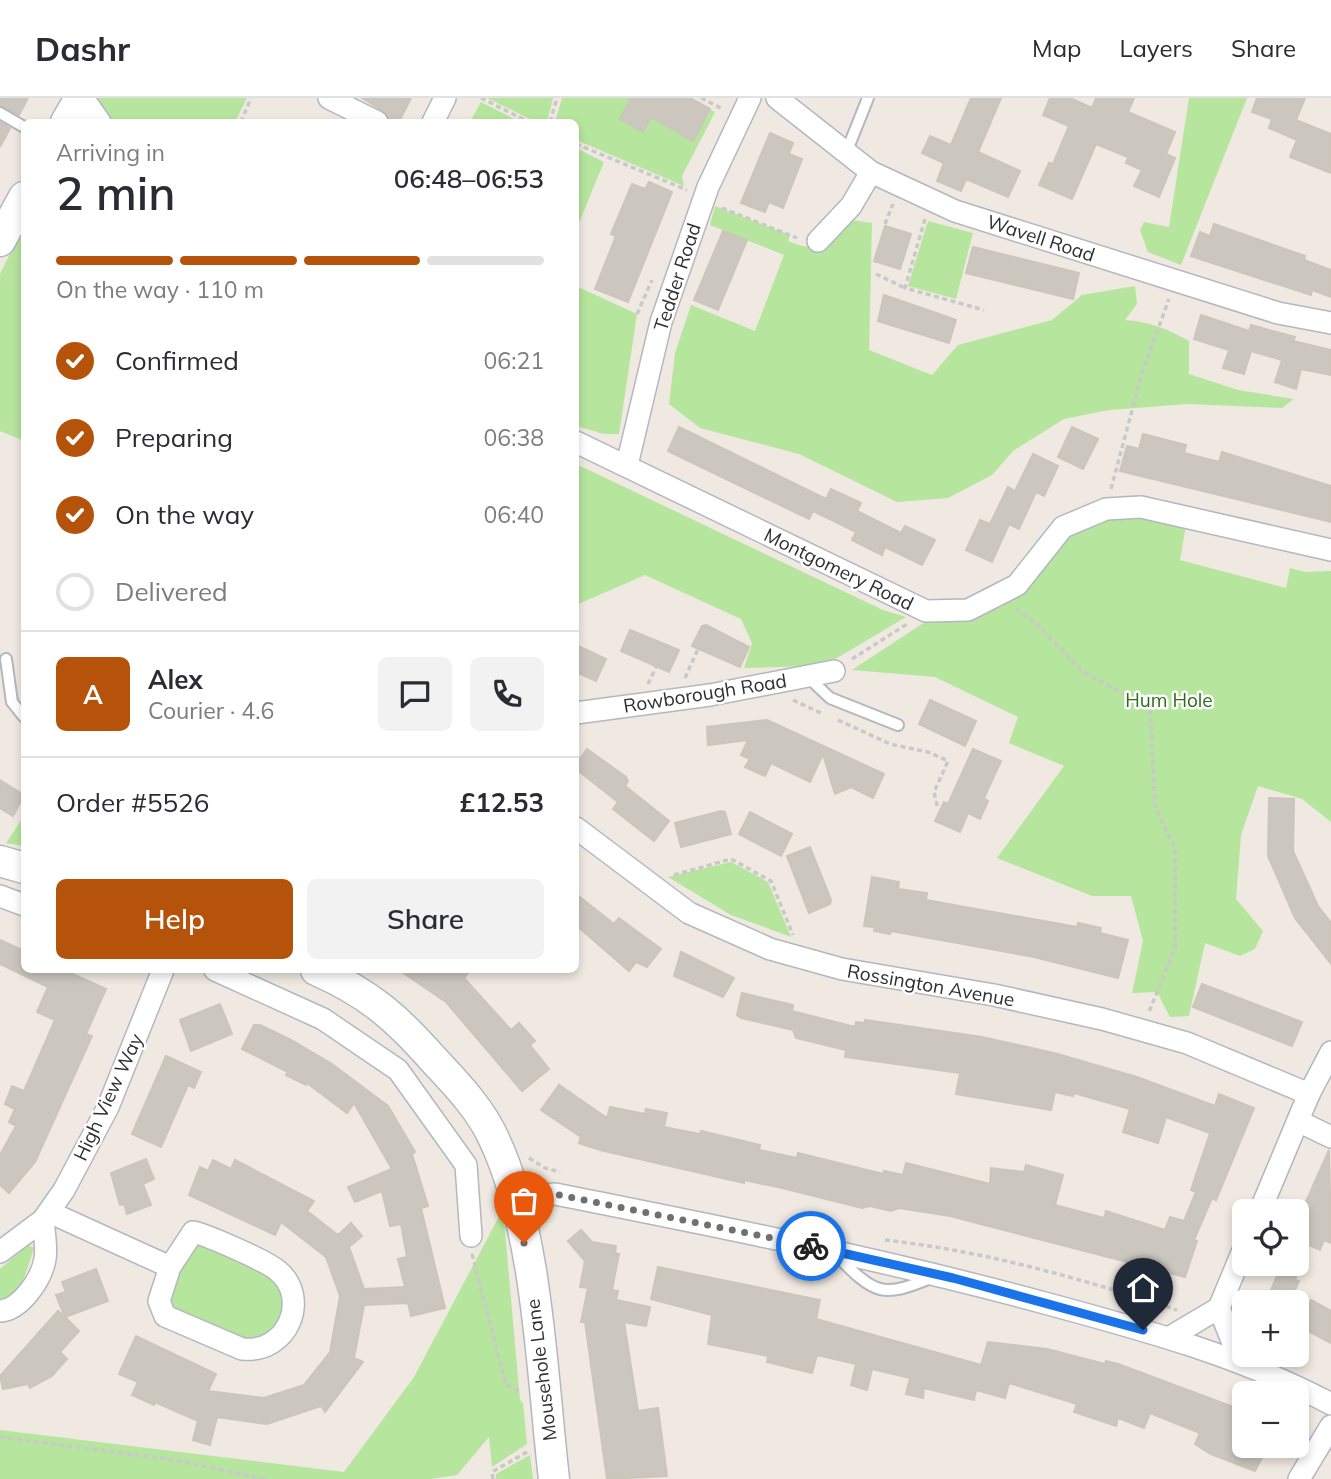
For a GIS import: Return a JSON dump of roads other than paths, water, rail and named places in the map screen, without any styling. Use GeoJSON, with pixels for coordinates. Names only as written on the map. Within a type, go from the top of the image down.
{"type":"FeatureCollection","features":[{"type":"Feature","properties":{"kind":"street"},"geometry":{"type":"LineString","coordinates":[[68,119],[81,98],[98,119]]}},
{"type":"Feature","properties":{"kind":"street"},"geometry":{"type":"LineString","coordinates":[[329,98],[371,119]]}},
{"type":"Feature","properties":{"kind":"street"},"geometry":{"type":"LineString","coordinates":[[434,119],[445,98]]}},
{"type":"Feature","properties":{"kind":"street","name":"Tedder Road"},"geometry":{"type":"LineString","coordinates":[[628,465],[661,322],[703,200],[750,98]]}},
{"type":"Feature","properties":{"kind":"street","name":"Wavell Road"},"geometry":{"type":"LineString","coordinates":[[777,98],[871,172],[956,211],[1278,313],[1331,323]]}},
{"type":"Feature","properties":{"kind":"street"},"geometry":{"type":"LineString","coordinates":[[807,239],[851,206],[871,172]]}},
{"type":"Feature","properties":{"kind":"street"},"geometry":{"type":"LineString","coordinates":[[0,241],[21,202]]}},
{"type":"Feature","properties":{"kind":"street","name":"Montgomery Road"},"geometry":{"type":"LineString","coordinates":[[579,443],[926,611],[968,610],[1017,585],[1063,527],[1109,509],[1141,507],[1331,550]]}},
{"type":"Feature","properties":{"kind":"street","name":"Rowborough Road"},"geometry":{"type":"LineString","coordinates":[[579,713],[710,695],[834,671]]}},
{"type":"Feature","properties":{"kind":"street","name":"Rossington Avenue"},"geometry":{"type":"LineString","coordinates":[[579,830],[689,913],[725,932],[804,960],[842,970],[994,995],[1142,1030],[1187,1043],[1309,1094]]}},
{"type":"Feature","properties":{"kind":"street"},"geometry":{"type":"LineString","coordinates":[[0,861],[21,867]]}},
{"type":"Feature","properties":{"kind":"street"},"geometry":{"type":"LineString","coordinates":[[0,896],[21,904]]}},
{"type":"Feature","properties":{"kind":"street","name":"High View Way"},"geometry":{"type":"LineString","coordinates":[[0,1252],[46,1216],[108,1107],[162,973]]}},
{"type":"Feature","properties":{"kind":"street"},"geometry":{"type":"LineString","coordinates":[[222,973],[323,1019],[398,1070],[466,1166],[471,1244]]}},
{"type":"Feature","properties":{"kind":"street","name":"Mousehole Lane"},"geometry":{"type":"LineString","coordinates":[[323,973],[340,981],[396,1017],[474,1104],[493,1137],[517,1198],[535,1310],[545,1403],[544,1469]]}},
{"type":"Feature","properties":{"kind":"street"},"geometry":{"type":"LineString","coordinates":[[1265,1199],[1309,1094],[1331,1052]]}},
{"type":"Feature","properties":{"kind":"street"},"geometry":{"type":"LineString","coordinates":[[1298,1121],[1331,1137]]}},
{"type":"Feature","properties":{"kind":"street"},"geometry":{"type":"LineString","coordinates":[[517,1198],[555,1194],[832,1250],[940,1275],[1170,1337],[1232,1358]]}},
{"type":"Feature","properties":{"kind":"street"},"geometry":{"type":"LineString","coordinates":[[0,1311],[23,1300],[34,1284],[45,1259],[46,1216],[170,1267]]}},
{"type":"Feature","properties":{"kind":"street"},"geometry":{"type":"LineString","coordinates":[[193,1232],[279,1271],[287,1284],[293,1307],[285,1333],[272,1345],[254,1350],[242,1349],[165,1316],[159,1301],[170,1267],[193,1232]]}},
{"type":"Feature","properties":{"kind":"street"},"geometry":{"type":"LineString","coordinates":[[1170,1337],[1219,1308],[1232,1276]]}},
{"type":"Feature","properties":{"kind":"street"},"geometry":{"type":"LineString","coordinates":[[1219,1308],[1232,1341]]}},
{"type":"Feature","properties":{"kind":"street"},"geometry":{"type":"LineString","coordinates":[[1255,1367],[1331,1404]]}},
{"type":"Feature","properties":{"kind":"street"},"geometry":{"type":"LineString","coordinates":[[1299,1479],[1331,1426]]}},
{"type":"Feature","properties":{"kind":"lane"},"geometry":{"type":"LineString","coordinates":[[846,153],[868,98]]}},
{"type":"Feature","properties":{"kind":"lane"},"geometry":{"type":"LineString","coordinates":[[0,113],[21,125]]}},
{"type":"Feature","properties":{"kind":"lane"},"geometry":{"type":"LineString","coordinates":[[6,659],[12,702],[21,713]]}},
{"type":"Feature","properties":{"kind":"lane"},"geometry":{"type":"LineString","coordinates":[[808,677],[830,698],[898,725]]}},
{"type":"Feature","properties":{"kind":"park label","name":"Hum Hole"},"geometry":{"type":"Point","coordinates":[1169,700]}}]}
